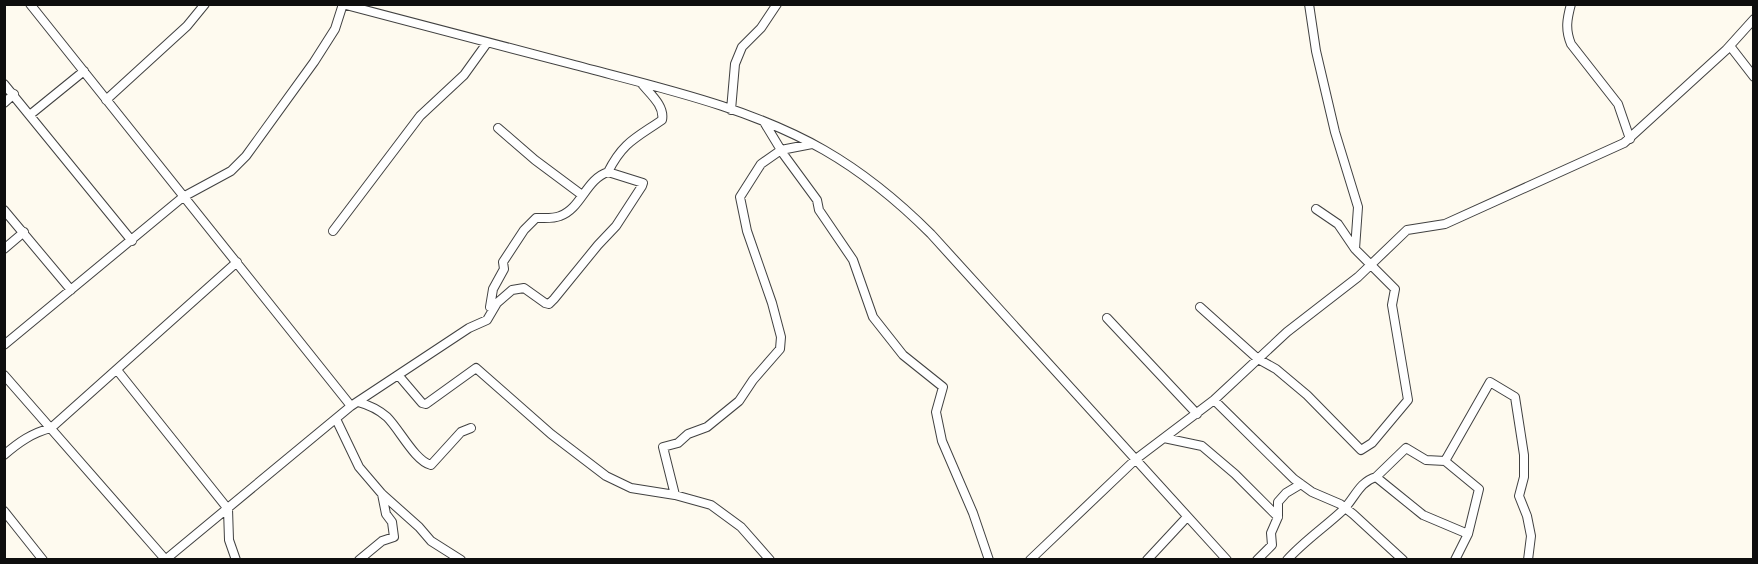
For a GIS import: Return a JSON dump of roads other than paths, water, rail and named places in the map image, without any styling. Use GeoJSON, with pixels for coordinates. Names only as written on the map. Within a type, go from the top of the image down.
{"type":"FeatureCollection","features":[{"type":"Feature","properties":{"kind":"street"},"geometry":{"type":"LineString","coordinates":[[30,4],[183,197],[355,404],[371,405],[382,412],[418,456],[431,465],[461,432],[471,428]]}},
{"type":"Feature","properties":{"kind":"street"},"geometry":{"type":"LineString","coordinates":[[106,100],[187,26],[206,4]]}},
{"type":"Feature","properties":{"kind":"street"},"geometry":{"type":"LineString","coordinates":[[766,4],[772,12]]}},
{"type":"Feature","properties":{"kind":"street"},"geometry":{"type":"LineString","coordinates":[[731,110],[735,64],[742,47],[761,28],[777,4]]}},
{"type":"Feature","properties":{"kind":"street"},"geometry":{"type":"LineString","coordinates":[[1309,4],[1316,51],[1332,120],[1358,207],[1355,249]]}},
{"type":"Feature","properties":{"kind":"street"},"geometry":{"type":"LineString","coordinates":[[1571,4],[1567,19],[1567,33],[1571,44],[1618,104],[1630,139]]}},
{"type":"Feature","properties":{"kind":"street"},"geometry":{"type":"LineString","coordinates":[[4,345],[183,197],[231,171],[246,156],[314,62],[334,29],[342,5],[684,94],[764,122],[812,144],[854,168],[907,210],[1227,560]]}},
{"type":"Feature","properties":{"kind":"street"},"geometry":{"type":"LineString","coordinates":[[1030,560],[1136,459],[1214,400],[1287,332],[1358,277],[1407,230],[1444,224],[1612,150],[1630,139],[1730,46],[1754,19]]}},
{"type":"Feature","properties":{"kind":"street"},"geometry":{"type":"LineString","coordinates":[[333,231],[420,116],[464,75],[487,43]]}},
{"type":"Feature","properties":{"kind":"street"},"geometry":{"type":"LineString","coordinates":[[1730,46],[1754,77]]}},
{"type":"Feature","properties":{"kind":"street"},"geometry":{"type":"LineString","coordinates":[[30,114],[84,71]]}},
{"type":"Feature","properties":{"kind":"street"},"geometry":{"type":"LineString","coordinates":[[608,171],[617,155],[630,141],[662,120],[663,115],[657,101],[641,83]]}},
{"type":"Feature","properties":{"kind":"street"},"geometry":{"type":"LineString","coordinates":[[4,84],[132,241]]}},
{"type":"Feature","properties":{"kind":"street"},"geometry":{"type":"LineString","coordinates":[[4,103],[14,94]]}},
{"type":"Feature","properties":{"kind":"street"},"geometry":{"type":"LineString","coordinates":[[764,122],[817,200],[819,210],[853,260],[873,317],[903,355],[943,387],[936,412],[942,441],[973,513],[989,560]]}},
{"type":"Feature","properties":{"kind":"street"},"geometry":{"type":"LineString","coordinates":[[498,128],[535,160],[582,195]]}},
{"type":"Feature","properties":{"kind":"street"},"geometry":{"type":"LineString","coordinates":[[675,495],[663,447],[678,443],[688,434],[707,427],[738,401],[780,349],[781,337],[747,231],[740,196],[761,164],[781,150],[812,144]]}},
{"type":"Feature","properties":{"kind":"street"},"geometry":{"type":"LineString","coordinates":[[4,375],[165,559],[355,404],[469,328],[486,320],[497,303],[512,290],[524,288],[544,303],[549,304],[598,244],[616,226],[643,183],[608,171],[599,174],[563,216],[536,218],[503,262],[504,269],[493,289],[493,299],[486,320]]}},
{"type":"Feature","properties":{"kind":"street"},"geometry":{"type":"LineString","coordinates":[[1200,307],[1258,359],[1276,369],[1307,395],[1361,450],[1372,443],[1408,400],[1392,304],[1395,289],[1355,249],[1338,224],[1316,209]]}},
{"type":"Feature","properties":{"kind":"street"},"geometry":{"type":"LineString","coordinates":[[4,210],[71,290]]}},
{"type":"Feature","properties":{"kind":"street"},"geometry":{"type":"LineString","coordinates":[[4,249],[24,232]]}},
{"type":"Feature","properties":{"kind":"street"},"geometry":{"type":"LineString","coordinates":[[4,455],[17,442],[27,439],[38,431],[51,428],[237,261]]}},
{"type":"Feature","properties":{"kind":"street"},"geometry":{"type":"LineString","coordinates":[[1107,318],[1197,414]]}},
{"type":"Feature","properties":{"kind":"street"},"geometry":{"type":"LineString","coordinates":[[399,376],[426,405],[476,369],[551,435],[606,476],[631,488],[711,504],[741,527],[770,560]]}},
{"type":"Feature","properties":{"kind":"street"},"geometry":{"type":"LineString","coordinates":[[117,370],[228,509],[230,540],[236,560]]}},
{"type":"Feature","properties":{"kind":"street"},"geometry":{"type":"LineString","coordinates":[[1445,461],[1490,382],[1515,397],[1524,455],[1524,477],[1519,496],[1527,516],[1531,536],[1528,560]]}},
{"type":"Feature","properties":{"kind":"street"},"geometry":{"type":"LineString","coordinates":[[1214,400],[1301,484],[1345,508],[1403,560]]}},
{"type":"Feature","properties":{"kind":"street"},"geometry":{"type":"LineString","coordinates":[[336,419],[359,467],[382,494],[419,526],[431,541],[461,560]]}},
{"type":"Feature","properties":{"kind":"street"},"geometry":{"type":"LineString","coordinates":[[1164,438],[1202,446],[1235,474],[1278,517]]}},
{"type":"Feature","properties":{"kind":"street"},"geometry":{"type":"LineString","coordinates":[[1287,560],[1303,543],[1345,508],[1365,482],[1376,477],[1406,448],[1426,460],[1445,461],[1479,489],[1468,534],[1455,560]]}},
{"type":"Feature","properties":{"kind":"street"},"geometry":{"type":"LineString","coordinates":[[1376,477],[1423,515],[1468,534]]}},
{"type":"Feature","properties":{"kind":"street"},"geometry":{"type":"LineString","coordinates":[[1257,560],[1272,545],[1271,533],[1278,517],[1278,502],[1286,493],[1301,484]]}},
{"type":"Feature","properties":{"kind":"street"},"geometry":{"type":"LineString","coordinates":[[359,560],[382,541],[394,537],[392,522],[386,514],[382,494]]}},
{"type":"Feature","properties":{"kind":"street"},"geometry":{"type":"LineString","coordinates":[[4,511],[44,560]]}},
{"type":"Feature","properties":{"kind":"street"},"geometry":{"type":"LineString","coordinates":[[1147,560],[1187,517]]}}]}
